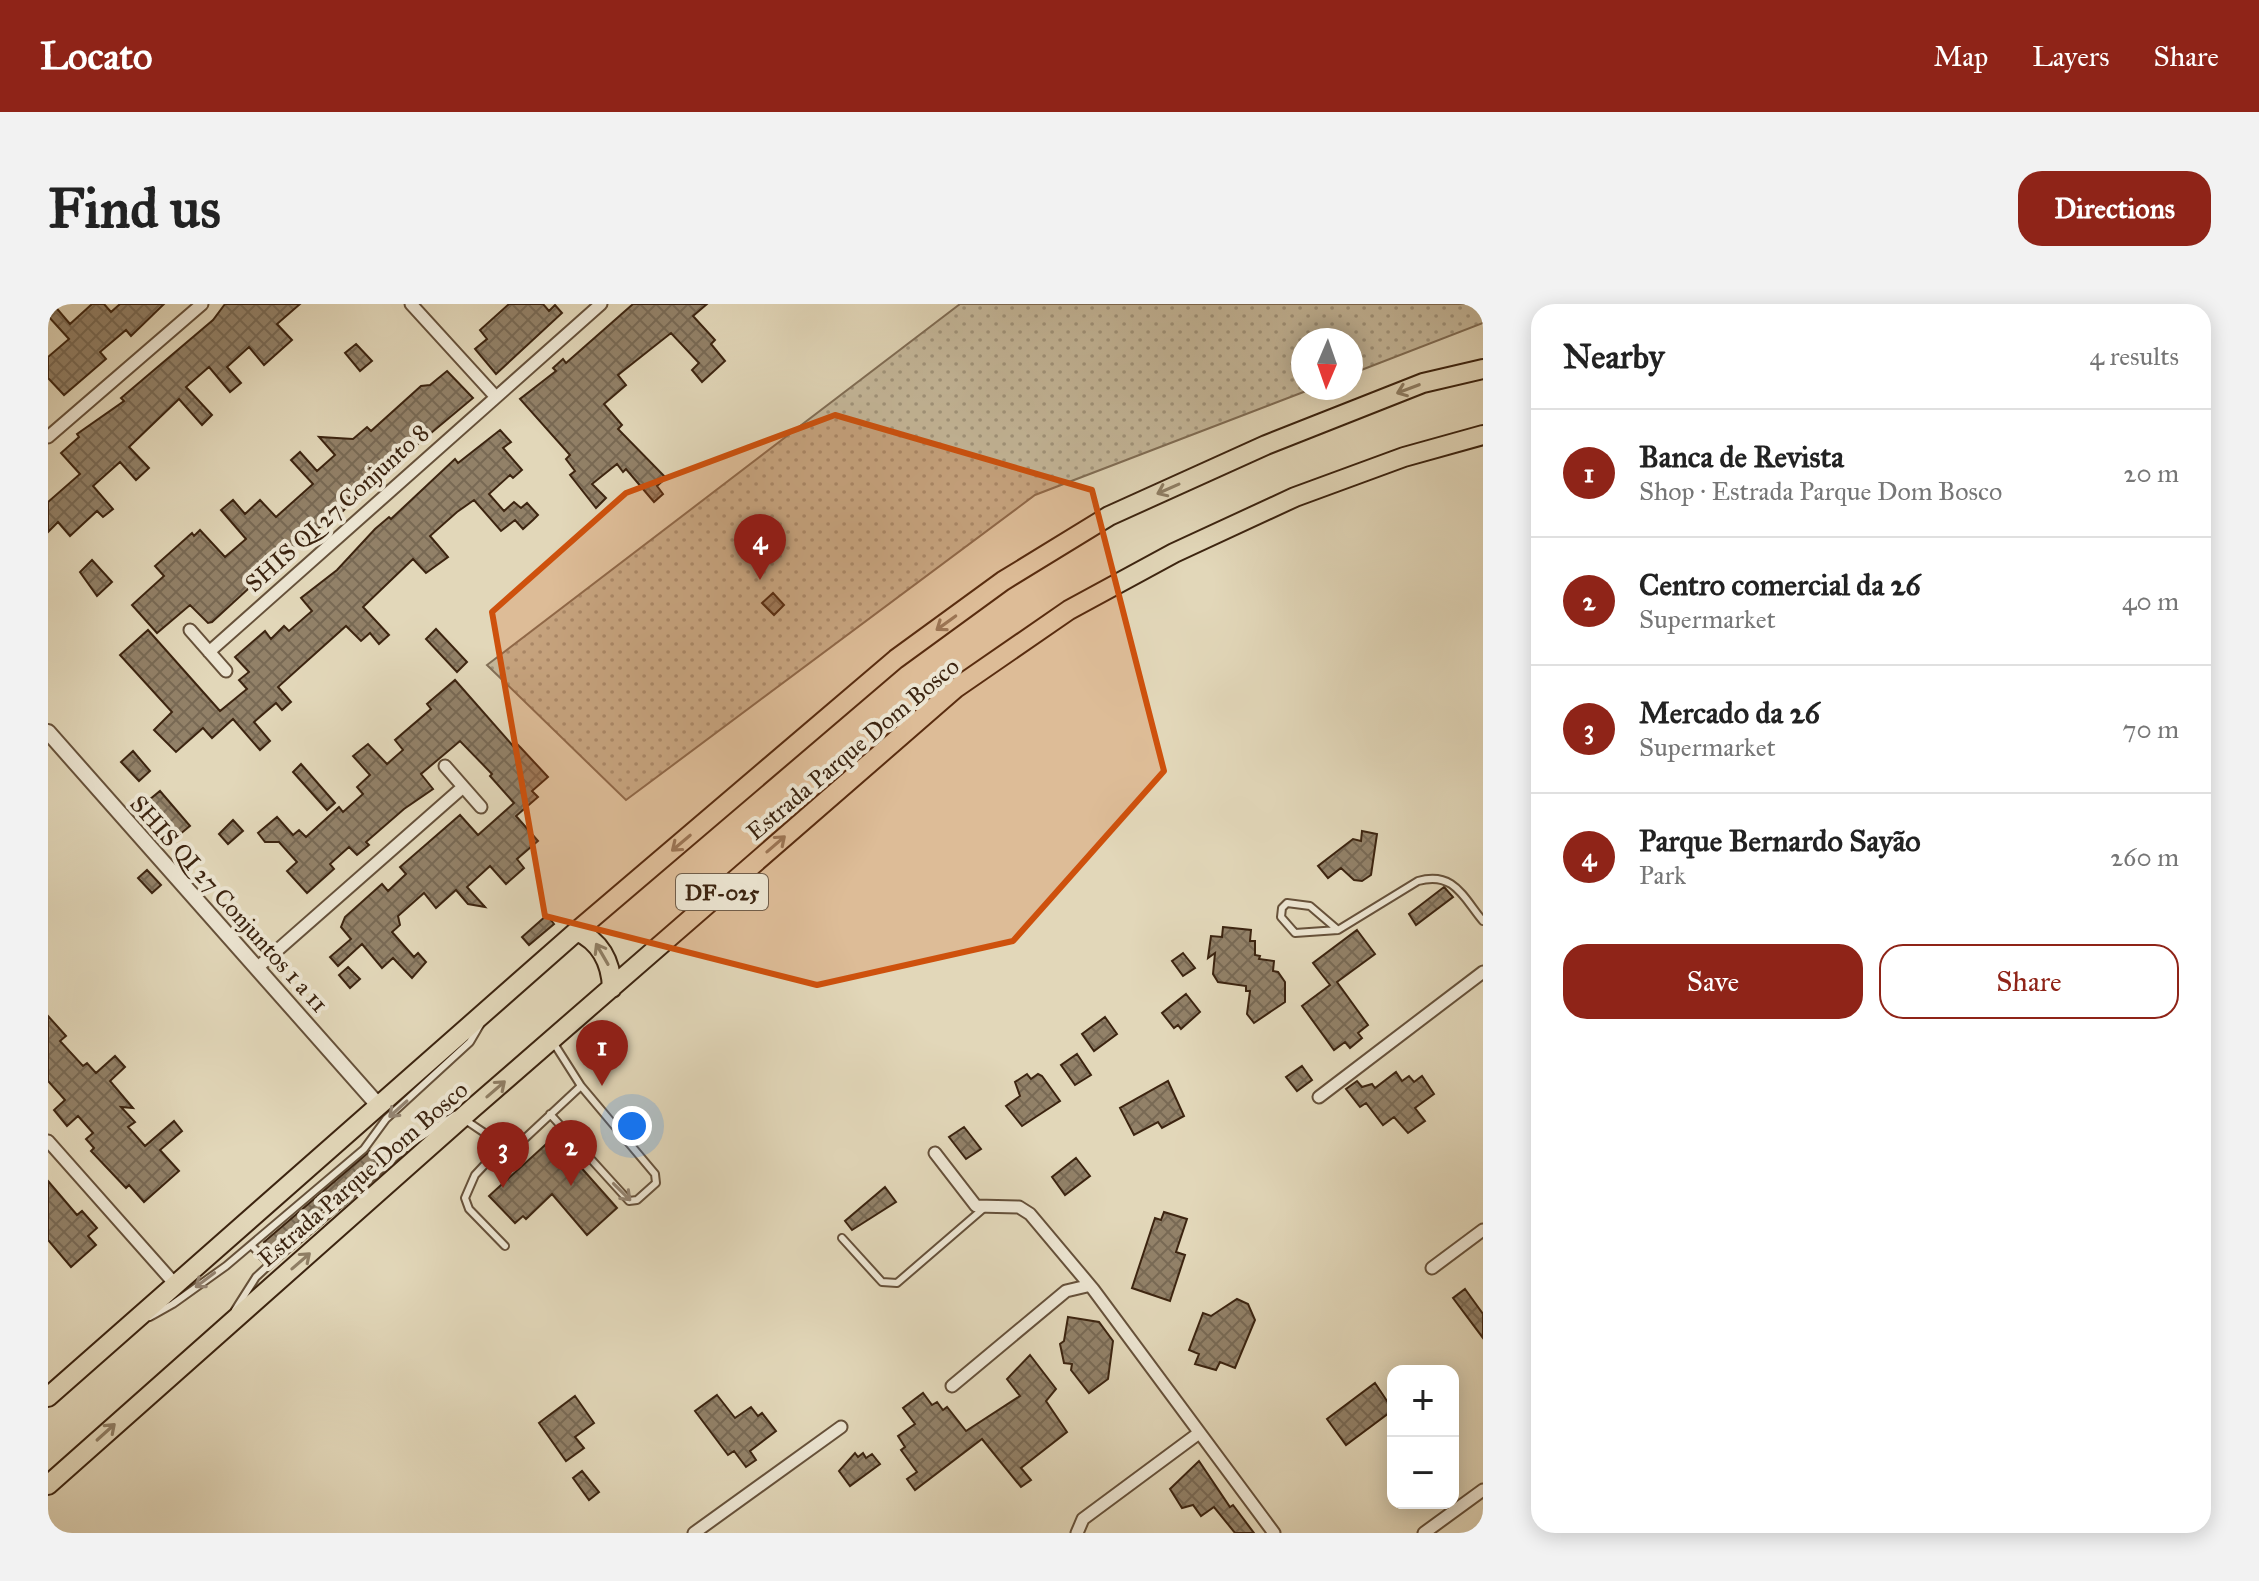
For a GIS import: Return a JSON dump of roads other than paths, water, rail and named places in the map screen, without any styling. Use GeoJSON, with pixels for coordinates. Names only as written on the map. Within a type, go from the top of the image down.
{"type":"FeatureCollection","features":[{"type":"Feature","properties":{"kind":"main road","name":"Estrada Parque Dom Bosco"},"geometry":{"type":"LineString","coordinates":[[48,1397],[485,1010],[896,659],[1016,573],[1109,516],[1266,445],[1423,383],[1483,369]]}},
{"type":"Feature","properties":{"kind":"main road","name":"Estrada Parque Dom Bosco"},"geometry":{"type":"LineString","coordinates":[[48,1485],[468,1113],[956,688],[1069,610],[1174,553],[1295,497],[1404,457],[1483,435]]}},
{"type":"Feature","properties":{"kind":"main road"},"geometry":{"type":"LineString","coordinates":[[577,931],[591,937],[600,948],[611,973],[612,988]]}},
{"type":"Feature","properties":{"kind":"street"},"geometry":{"type":"LineString","coordinates":[[48,437],[202,304]]}},
{"type":"Feature","properties":{"kind":"street"},"geometry":{"type":"LineString","coordinates":[[411,304],[495,396]]}},
{"type":"Feature","properties":{"kind":"street","name":"SHIS QI 27 Conjunto 8"},"geometry":{"type":"LineString","coordinates":[[209,652],[601,304]]}},
{"type":"Feature","properties":{"kind":"street"},"geometry":{"type":"LineString","coordinates":[[190,630],[226,671]]}},
{"type":"Feature","properties":{"kind":"street","name":"SHIS QI 27 Conjuntos 1 a 11"},"geometry":{"type":"LineString","coordinates":[[48,732],[378,1105]]}},
{"type":"Feature","properties":{"kind":"street"},"geometry":{"type":"LineString","coordinates":[[445,766],[481,807]]}},
{"type":"Feature","properties":{"kind":"street"},"geometry":{"type":"LineString","coordinates":[[257,968],[463,787]]}},
{"type":"Feature","properties":{"kind":"street"},"geometry":{"type":"LineString","coordinates":[[1319,1097],[1483,972]]}},
{"type":"Feature","properties":{"kind":"street"},"geometry":{"type":"LineString","coordinates":[[48,1141],[174,1283]]}},
{"type":"Feature","properties":{"kind":"street"},"geometry":{"type":"LineString","coordinates":[[935,1153],[976,1206],[1019,1207],[1030,1214],[1087,1286],[1093,1289],[1274,1533]]}},
{"type":"Feature","properties":{"kind":"street"},"geometry":{"type":"LineString","coordinates":[[1432,1268],[1483,1230]]}},
{"type":"Feature","properties":{"kind":"street"},"geometry":{"type":"LineString","coordinates":[[952,1386],[1066,1291],[1087,1286]]}},
{"type":"Feature","properties":{"kind":"street"},"geometry":{"type":"LineString","coordinates":[[694,1533],[841,1427]]}},
{"type":"Feature","properties":{"kind":"street"},"geometry":{"type":"LineString","coordinates":[[1077,1533],[1083,1519],[1199,1433]]}},
{"type":"Feature","properties":{"kind":"street"},"geometry":{"type":"LineString","coordinates":[[1424,1533],[1483,1490]]}},
{"type":"Feature","properties":{"kind":"lane"},"geometry":{"type":"LineString","coordinates":[[1338,930],[1310,906],[1287,903],[1282,908],[1286,926],[1295,933],[1338,930],[1418,881],[1442,877],[1453,885],[1483,921]]}},
{"type":"Feature","properties":{"kind":"lane"},"geometry":{"type":"LineString","coordinates":[[131,1322],[155,1315],[173,1304],[252,1246],[364,1149],[386,1119],[470,1042],[485,1010]]}},
{"type":"Feature","properties":{"kind":"lane"},"geometry":{"type":"LineString","coordinates":[[550,1114],[629,1201],[637,1200],[656,1183],[655,1174],[581,1086],[552,1040]]}},
{"type":"Feature","properties":{"kind":"lane"},"geometry":{"type":"LineString","coordinates":[[505,1246],[469,1209],[465,1198],[475,1175],[504,1144],[521,1142],[581,1086]]}},
{"type":"Feature","properties":{"kind":"lane"},"geometry":{"type":"LineString","coordinates":[[226,1327],[245,1292],[270,1264],[410,1144],[450,1117],[468,1113],[504,1144]]}},
{"type":"Feature","properties":{"kind":"lane"},"geometry":{"type":"LineString","coordinates":[[842,1238],[882,1282],[897,1283],[984,1208]]}},
{"type":"Feature","properties":{"kind":"lane"},"geometry":{"type":"LineString","coordinates":[[252,1246],[270,1264]]}},
{"type":"Feature","properties":{"kind":"place","name":"Parque Bernardo Sayão"},"geometry":{"type":"Point","coordinates":[760,580]}},
{"type":"Feature","properties":{"kind":"place","name":"Banca de Revista"},"geometry":{"type":"Point","coordinates":[602,1086]}},
{"type":"Feature","properties":{"kind":"place","name":"Centro comercial da 26"},"geometry":{"type":"Point","coordinates":[571,1186]}},
{"type":"Feature","properties":{"kind":"place","name":"Mercado da 26"},"geometry":{"type":"Point","coordinates":[503,1188]}}]}
